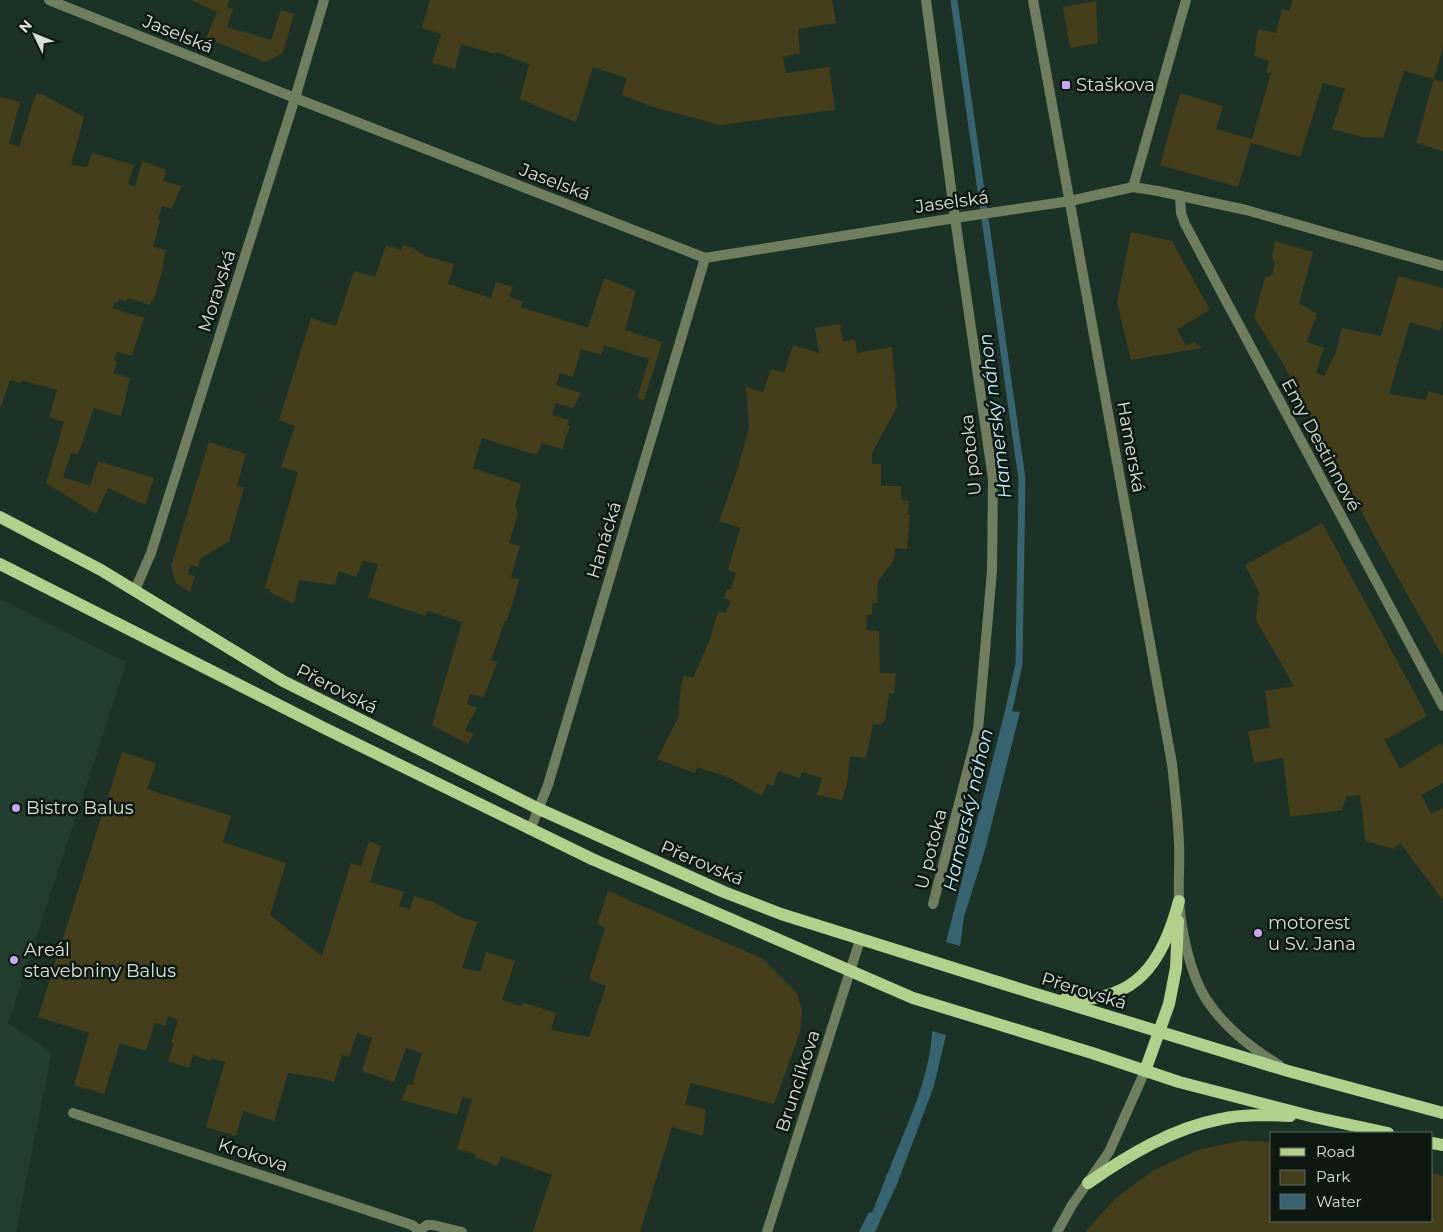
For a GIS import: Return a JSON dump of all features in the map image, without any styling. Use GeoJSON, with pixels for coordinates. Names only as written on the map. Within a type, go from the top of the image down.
{"type":"FeatureCollection","features":[{"type":"Feature","properties":{"kind":"main road","name":"Přerovská"},"geometry":{"type":"LineString","coordinates":[[0,517],[67,551],[135,590],[282,681],[538,809],[766,909],[860,940],[1288,1071],[1443,1114]]}},
{"type":"Feature","properties":{"kind":"main road"},"geometry":{"type":"LineString","coordinates":[[0,564],[530,830],[651,886],[913,998],[1179,1082],[1314,1117],[1383,1132]]}},
{"type":"Feature","properties":{"kind":"main road"},"geometry":{"type":"LineString","coordinates":[[1036,994],[1068,999],[1094,998],[1113,993],[1131,984],[1148,969],[1163,948],[1170,934],[1179,901]]}},
{"type":"Feature","properties":{"kind":"main road"},"geometry":{"type":"LineString","coordinates":[[1145,1071],[1169,1004],[1176,968],[1179,901]]}},
{"type":"Feature","properties":{"kind":"main road"},"geometry":{"type":"LineString","coordinates":[[1088,1182],[1154,1143],[1175,1132],[1196,1125],[1222,1118],[1244,1116],[1314,1117]]}},
{"type":"Feature","properties":{"kind":"street","name":"Jaselská"},"geometry":{"type":"LineString","coordinates":[[49,0],[705,258],[1070,201]]}},
{"type":"Feature","properties":{"kind":"street","name":"Moravská"},"geometry":{"type":"LineString","coordinates":[[135,590],[150,553],[295,98],[324,0]]}},
{"type":"Feature","properties":{"kind":"street","name":"U potoka"},"geometry":{"type":"LineString","coordinates":[[926,0],[993,479],[992,570],[978,730],[933,904]]}},
{"type":"Feature","properties":{"kind":"street","name":"Hamerská"},"geometry":{"type":"LineString","coordinates":[[1032,0],[1172,764],[1179,844],[1179,901],[1190,962],[1206,1000],[1234,1033],[1288,1071]]}},
{"type":"Feature","properties":{"kind":"street"},"geometry":{"type":"LineString","coordinates":[[1133,188],[1186,0]]}},
{"type":"Feature","properties":{"kind":"street"},"geometry":{"type":"LineString","coordinates":[[1070,201],[1133,188],[1143,188],[1246,210],[1443,266]]}},
{"type":"Feature","properties":{"kind":"street","name":"Emy Destinnové"},"geometry":{"type":"LineString","coordinates":[[1180,196],[1181,213],[1185,224],[1443,706]]}},
{"type":"Feature","properties":{"kind":"street","name":"Hanácká"},"geometry":{"type":"LineString","coordinates":[[530,830],[551,776],[705,258]]}},
{"type":"Feature","properties":{"kind":"street","name":"Brunclíkova"},"geometry":{"type":"LineString","coordinates":[[766,1232],[860,940]]}},
{"type":"Feature","properties":{"kind":"street"},"geometry":{"type":"LineString","coordinates":[[1057,1232],[1072,1205],[1109,1152],[1145,1071]]}},
{"type":"Feature","properties":{"kind":"street","name":"Krokova"},"geometry":{"type":"LineString","coordinates":[[73,1113],[400,1220],[421,1231]]}},
{"type":"Feature","properties":{"kind":"street"},"geometry":{"type":"LineString","coordinates":[[421,1231],[427,1225],[433,1225],[462,1232]]}},
{"type":"Feature","properties":{"kind":"shaded area","name":"Areál stavebniny Balus"},"geometry":{"type":"Polygon","coordinates":[[[0,599],[127,662],[8,1023],[50,1051],[51,1056],[16,1232],[0,1232],[0,599]]]}},
{"type":"Feature","properties":{"kind":"green space"},"geometry":{"type":"Polygon","coordinates":[[[191,0],[229,0],[227,7],[233,9],[227,27],[271,40],[281,10],[294,14],[283,53],[265,62],[206,38],[217,12],[191,0]]]}},
{"type":"Feature","properties":{"kind":"green space"},"geometry":{"type":"Polygon","coordinates":[[[430,0],[832,0],[836,23],[798,29],[800,53],[783,57],[786,73],[829,67],[835,110],[720,125],[653,107],[622,95],[627,78],[593,67],[576,122],[520,99],[529,64],[496,52],[495,54],[461,44],[455,69],[432,63],[441,34],[422,28],[430,0]]]}},
{"type":"Feature","properties":{"kind":"green space"},"geometry":{"type":"Polygon","coordinates":[[[1293,0],[1443,0],[1443,47],[1434,79],[1404,71],[1383,138],[1362,137],[1332,129],[1345,89],[1323,83],[1300,157],[1251,143],[1238,187],[1160,165],[1180,93],[1223,106],[1216,129],[1252,139],[1271,73],[1266,72],[1269,61],[1254,56],[1258,29],[1276,33],[1282,9],[1289,11],[1293,0]]]}},
{"type":"Feature","properties":{"kind":"green space"},"geometry":{"type":"Polygon","coordinates":[[[1096,1],[1098,43],[1070,48],[1063,7],[1096,1]]]}},
{"type":"Feature","properties":{"kind":"green space"},"geometry":{"type":"Polygon","coordinates":[[[1434,79],[1443,82],[1443,151],[1416,143],[1434,79]]]}},
{"type":"Feature","properties":{"kind":"green space"},"geometry":{"type":"Polygon","coordinates":[[[36,93],[44,95],[84,117],[71,165],[87,167],[92,153],[134,165],[128,184],[135,187],[142,161],[167,170],[163,181],[181,186],[172,209],[162,206],[158,219],[160,220],[153,247],[165,250],[162,272],[154,300],[152,300],[150,305],[128,298],[126,301],[119,299],[112,308],[144,318],[132,356],[117,352],[114,360],[117,362],[113,373],[130,378],[121,416],[94,408],[78,455],[71,453],[63,477],[90,486],[98,461],[154,478],[145,505],[108,488],[96,514],[46,483],[64,422],[49,417],[57,390],[22,380],[20,383],[10,380],[0,409],[0,97],[20,102],[9,143],[19,147],[36,93]]]}},
{"type":"Feature","properties":{"kind":"green space"},"geometry":{"type":"Polygon","coordinates":[[[1131,232],[1172,241],[1210,310],[1177,329],[1186,346],[1195,341],[1201,348],[1131,360],[1117,302],[1131,232]]]}},
{"type":"Feature","properties":{"kind":"green space"},"geometry":{"type":"Polygon","coordinates":[[[1275,241],[1313,252],[1299,303],[1317,314],[1307,342],[1324,348],[1316,373],[1324,376],[1336,352],[1342,328],[1381,336],[1398,276],[1443,288],[1443,320],[1440,331],[1410,322],[1389,394],[1426,400],[1428,391],[1443,395],[1443,657],[1381,548],[1282,362],[1254,317],[1265,278],[1272,275],[1275,263],[1272,258],[1275,241]]]}},
{"type":"Feature","properties":{"kind":"green space"},"geometry":{"type":"Polygon","coordinates":[[[386,245],[401,250],[403,245],[413,248],[425,256],[454,264],[448,284],[491,298],[496,282],[513,287],[509,296],[523,302],[521,307],[588,328],[604,278],[636,291],[625,330],[662,342],[644,400],[637,398],[649,359],[604,345],[601,355],[581,349],[573,377],[560,373],[556,385],[581,393],[573,408],[556,403],[552,415],[569,420],[567,425],[570,426],[562,449],[542,443],[537,455],[482,438],[473,468],[521,484],[515,506],[518,514],[509,543],[520,546],[511,577],[519,581],[507,621],[505,621],[491,660],[497,662],[484,697],[470,694],[467,704],[477,708],[465,730],[473,734],[468,744],[432,725],[462,622],[428,611],[426,616],[368,597],[378,564],[363,561],[356,577],[339,571],[335,585],[299,580],[294,604],[265,588],[298,472],[281,467],[295,426],[279,420],[311,318],[336,326],[354,271],[375,277],[386,245]]]}},
{"type":"Feature","properties":{"kind":"green space"},"geometry":{"type":"Polygon","coordinates":[[[840,324],[843,342],[855,339],[857,353],[892,347],[897,407],[872,453],[872,464],[881,464],[881,486],[901,486],[901,500],[909,501],[908,515],[910,515],[907,549],[895,548],[894,560],[878,581],[877,603],[872,603],[872,614],[867,615],[866,630],[879,631],[880,673],[896,673],[894,693],[889,694],[885,720],[881,725],[873,724],[866,758],[850,756],[847,784],[842,800],[817,795],[822,778],[802,772],[800,778],[778,771],[773,786],[767,784],[762,796],[730,778],[697,767],[695,773],[657,759],[678,718],[681,685],[684,675],[693,678],[710,639],[718,611],[726,613],[731,601],[724,598],[727,589],[731,589],[736,573],[728,570],[740,528],[719,521],[738,468],[749,427],[746,387],[763,392],[771,369],[784,373],[793,345],[819,353],[815,328],[840,324]]]}},
{"type":"Feature","properties":{"kind":"green space"},"geometry":{"type":"Polygon","coordinates":[[[209,442],[246,454],[237,486],[244,488],[229,541],[200,559],[198,567],[190,565],[188,574],[195,576],[190,592],[176,583],[171,566],[209,442]]]}},
{"type":"Feature","properties":{"kind":"green space"},"geometry":{"type":"Polygon","coordinates":[[[1322,523],[1427,716],[1384,739],[1400,769],[1441,743],[1443,747],[1443,783],[1421,795],[1431,814],[1443,808],[1443,900],[1400,843],[1393,849],[1367,841],[1366,844],[1360,795],[1347,796],[1342,810],[1290,817],[1283,758],[1254,763],[1248,731],[1270,728],[1265,691],[1294,686],[1256,620],[1259,592],[1245,565],[1322,523]]]}},
{"type":"Feature","properties":{"kind":"green space"},"geometry":{"type":"Polygon","coordinates":[[[122,752],[156,763],[147,789],[231,816],[223,842],[286,863],[270,915],[322,956],[351,863],[361,866],[369,841],[381,846],[370,882],[404,892],[399,906],[410,909],[414,896],[433,902],[463,918],[477,922],[462,968],[480,972],[486,952],[515,961],[502,1000],[520,1006],[525,1003],[556,1013],[551,1030],[589,1037],[606,986],[589,979],[605,928],[597,924],[608,891],[763,959],[797,993],[802,1010],[800,1032],[774,1104],[691,1083],[685,1104],[706,1110],[703,1136],[672,1127],[640,1232],[536,1232],[533,1231],[552,1175],[501,1156],[497,1166],[475,1157],[475,1154],[457,1149],[472,1099],[462,1097],[457,1115],[402,1100],[408,1084],[412,1085],[422,1053],[406,1048],[394,1082],[362,1071],[372,1038],[357,1033],[349,1057],[342,1055],[334,1082],[288,1073],[274,1121],[243,1111],[236,1136],[206,1127],[225,1062],[211,1058],[210,1061],[193,1055],[189,1068],[168,1061],[174,1044],[171,1043],[178,1020],[168,1016],[165,1026],[155,1023],[146,1051],[120,1043],[104,1094],[74,1085],[89,1033],[38,1017],[122,752]]]}},
{"type":"Feature","properties":{"kind":"green space"},"geometry":{"type":"Polygon","coordinates":[[[1240,1141],[1270,1142],[1270,1222],[1433,1222],[1433,1173],[1443,1176],[1443,1232],[1085,1232],[1115,1199],[1154,1170],[1198,1150],[1240,1141]]]}},
{"type":"Feature","properties":{"kind":"water"},"geometry":{"type":"Polygon","coordinates":[[[1005,711],[1020,712],[985,850],[964,917],[960,946],[946,942],[1005,711]]]}},
{"type":"Feature","properties":{"kind":"water"},"geometry":{"type":"Polygon","coordinates":[[[932,1031],[946,1035],[934,1086],[897,1184],[875,1232],[859,1232],[869,1212],[872,1213],[885,1176],[888,1173],[916,1104],[927,1068],[932,1031]]]}},
{"type":"Feature","properties":{"kind":"waterway","name":"Hamerský náhon"},"geometry":{"type":"LineString","coordinates":[[954,0],[1022,479],[1019,664],[1007,718]]}},
{"type":"Feature","properties":{"kind":"place","name":"Staškova"},"geometry":{"type":"Point","coordinates":[1066,85]}},
{"type":"Feature","properties":{"kind":"place","name":"Bistro Balus"},"geometry":{"type":"Point","coordinates":[16,808]}},
{"type":"Feature","properties":{"kind":"place","name":"motorest u Sv. Jana"},"geometry":{"type":"Point","coordinates":[1258,933]}},
{"type":"Feature","properties":{"kind":"place","name":"Areál stavebniny Balus"},"geometry":{"type":"Point","coordinates":[14,960]}}]}
